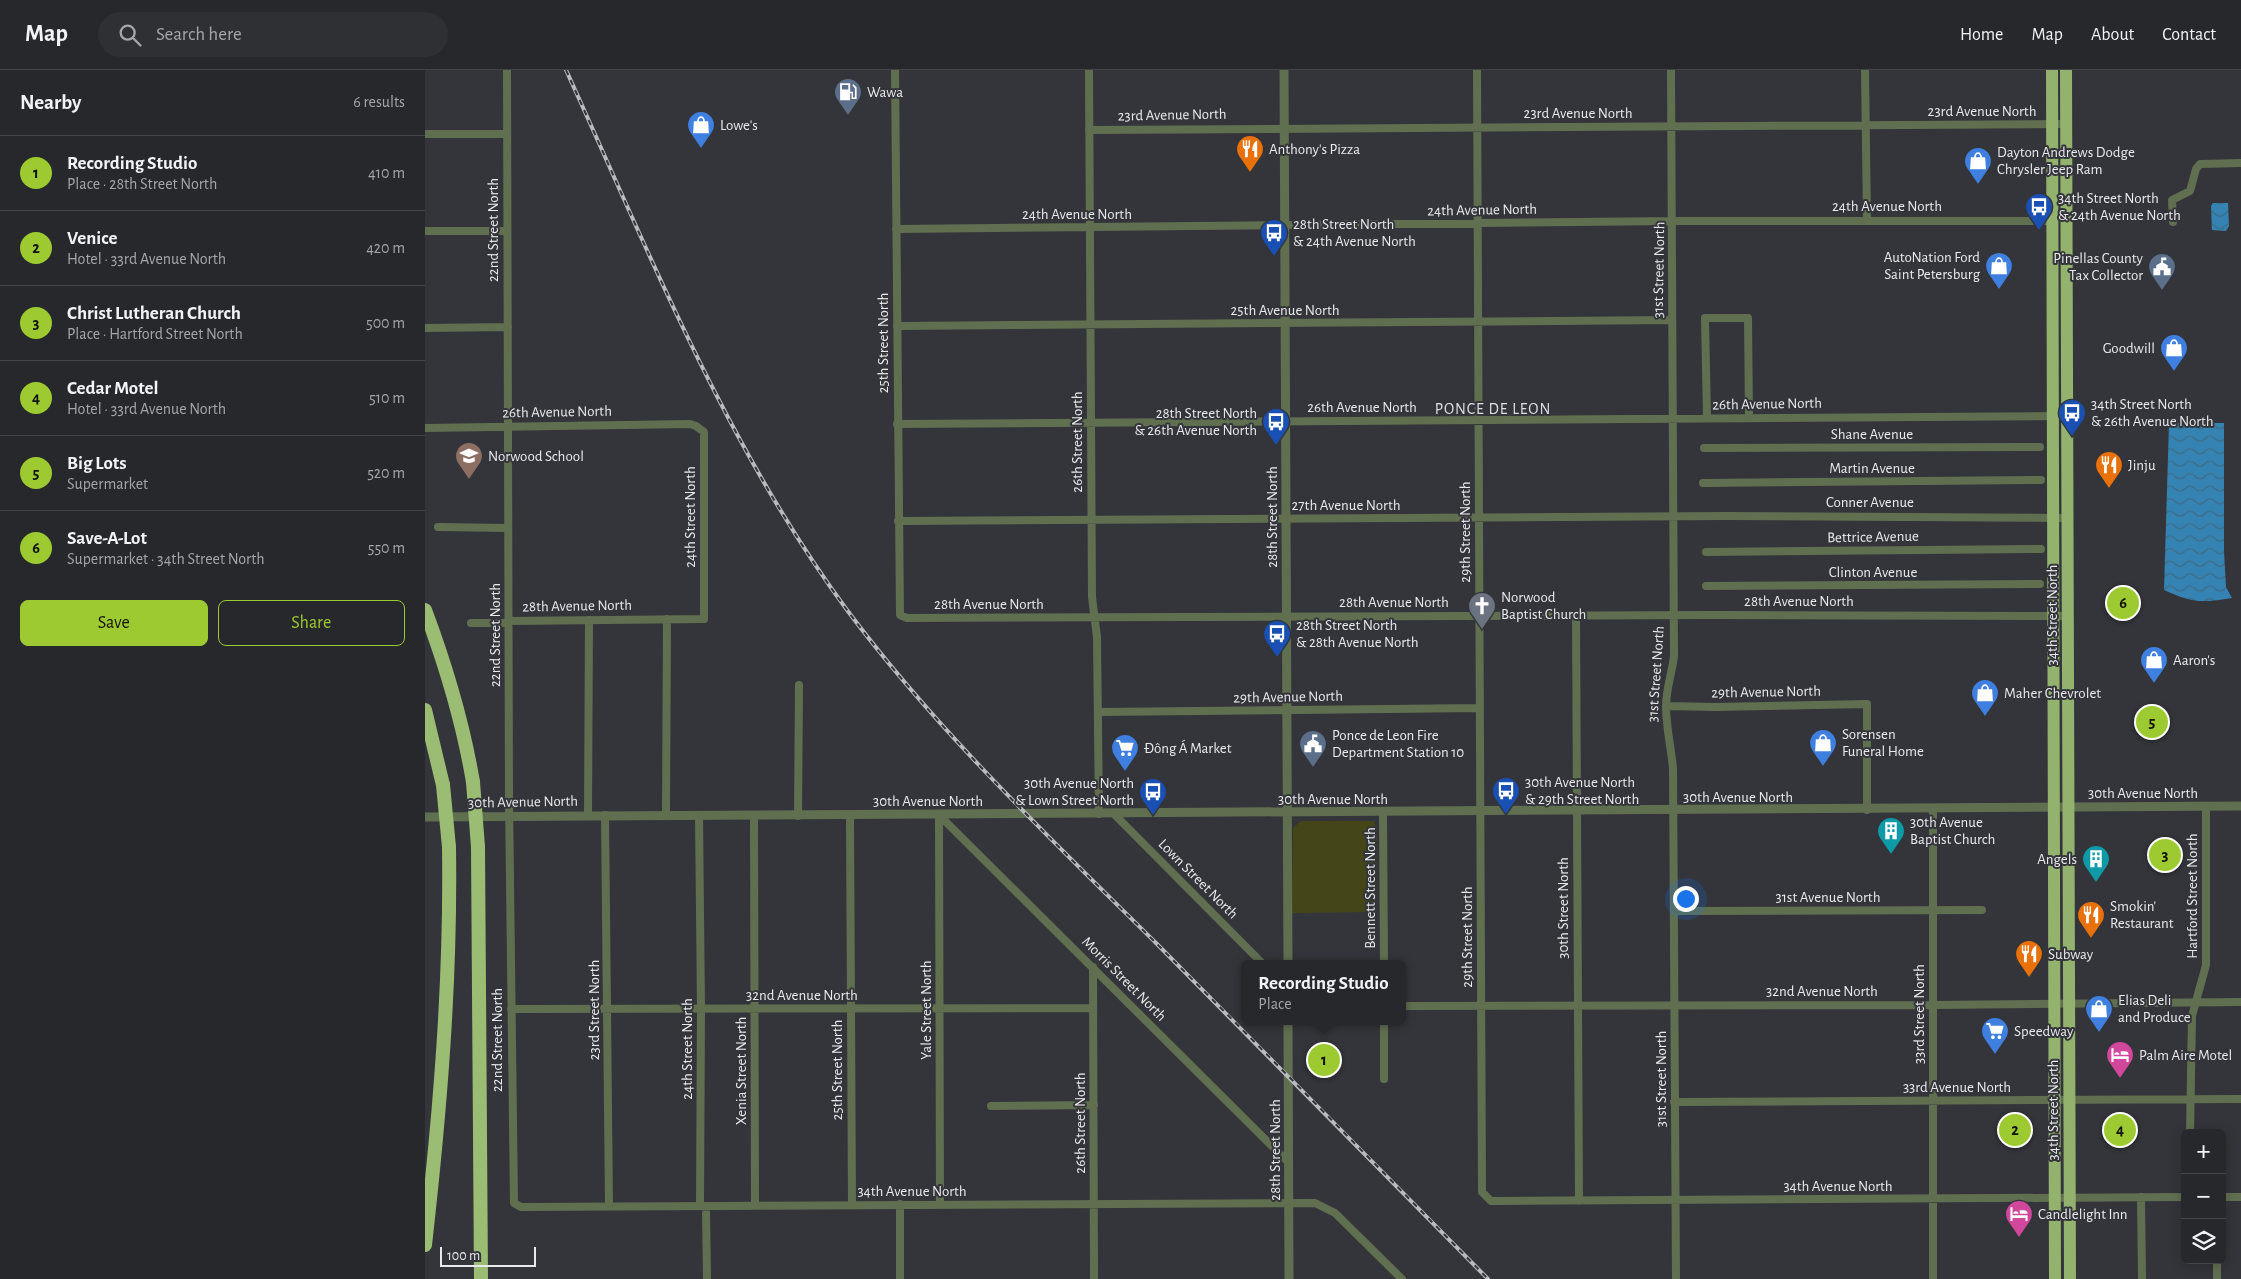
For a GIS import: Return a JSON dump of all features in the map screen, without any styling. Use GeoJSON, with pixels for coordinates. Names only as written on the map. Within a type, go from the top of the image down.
{"type":"FeatureCollection","features":[{"type":"Feature","properties":{"kind":"highway","name":"34th Street North"},"geometry":{"type":"LineString","coordinates":[[2052,70],[2055,1279]]}},
{"type":"Feature","properties":{"kind":"highway","name":"34th Street North"},"geometry":{"type":"LineString","coordinates":[[2066,70],[2070,1279]]}},
{"type":"Feature","properties":{"kind":"highway"},"geometry":{"type":"LineString","coordinates":[[425,610],[453,692],[467,748],[473,782],[478,847],[481,1279]]}},
{"type":"Feature","properties":{"kind":"highway"},"geometry":{"type":"LineString","coordinates":[[425,710],[443,786],[449,847],[450,909],[446,1026],[433,1179],[425,1245]]}},
{"type":"Feature","properties":{"kind":"highway"},"geometry":{"type":"LineString","coordinates":[[425,1216],[433,1179]]}},
{"type":"Feature","properties":{"kind":"street","name":"22nd Street North"},"geometry":{"type":"LineString","coordinates":[[507,70],[507,427],[512,1199]]}},
{"type":"Feature","properties":{"kind":"street","name":"25th Street North"},"geometry":{"type":"LineString","coordinates":[[895,70],[900,615]]}},
{"type":"Feature","properties":{"kind":"street","name":"26th Street North"},"geometry":{"type":"LineString","coordinates":[[1089,70],[1091,597],[1096,618],[1099,814]]}},
{"type":"Feature","properties":{"kind":"street","name":"28th Street North"},"geometry":{"type":"LineString","coordinates":[[1284,70],[1288,960]]}},
{"type":"Feature","properties":{"kind":"street","name":"29th Street North"},"geometry":{"type":"LineString","coordinates":[[1477,70],[1476,224],[1482,1192],[1491,1201]]}},
{"type":"Feature","properties":{"kind":"street","name":"31st Street North"},"geometry":{"type":"LineString","coordinates":[[1671,70],[1674,656],[1672,675],[1667,688],[1666,706],[1667,732],[1673,768],[1676,1279]]}},
{"type":"Feature","properties":{"kind":"street"},"geometry":{"type":"LineString","coordinates":[[1865,70],[1867,220]]}},
{"type":"Feature","properties":{"kind":"street","name":"23rd Avenue North"},"geometry":{"type":"LineString","coordinates":[[1089,130],[2066,124]]}},
{"type":"Feature","properties":{"kind":"street"},"geometry":{"type":"LineString","coordinates":[[425,134],[506,134]]}},
{"type":"Feature","properties":{"kind":"street"},"geometry":{"type":"LineString","coordinates":[[2173,222],[2172,200],[2190,191],[2196,169],[2200,164],[2241,163]]}},
{"type":"Feature","properties":{"kind":"street","name":"24th Avenue North"},"geometry":{"type":"LineString","coordinates":[[896,229],[1867,220],[2052,220],[2067,226]]}},
{"type":"Feature","properties":{"kind":"street"},"geometry":{"type":"LineString","coordinates":[[425,231],[507,230]]}},
{"type":"Feature","properties":{"kind":"street"},"geometry":{"type":"LineString","coordinates":[[2052,317],[2067,317]]}},
{"type":"Feature","properties":{"kind":"street"},"geometry":{"type":"LineString","coordinates":[[1707,418],[1705,318],[1748,318],[1749,418]]}},
{"type":"Feature","properties":{"kind":"street","name":"25th Avenue North"},"geometry":{"type":"LineString","coordinates":[[897,326],[1672,320]]}},
{"type":"Feature","properties":{"kind":"street"},"geometry":{"type":"LineString","coordinates":[[425,328],[507,327]]}},
{"type":"Feature","properties":{"kind":"street","name":"26th Avenue North"},"geometry":{"type":"LineString","coordinates":[[897,424],[2067,416]]}},
{"type":"Feature","properties":{"kind":"street","name":"26th Avenue North"},"geometry":{"type":"LineString","coordinates":[[425,428],[690,424]]}},
{"type":"Feature","properties":{"kind":"street","name":"24th Street North"},"geometry":{"type":"LineString","coordinates":[[690,424],[703,432],[704,619]]}},
{"type":"Feature","properties":{"kind":"street","name":"Shane Avenue"},"geometry":{"type":"LineString","coordinates":[[1703,448],[2041,447]]}},
{"type":"Feature","properties":{"kind":"street","name":"Martin Avenue"},"geometry":{"type":"LineString","coordinates":[[1703,483],[2041,480]]}},
{"type":"Feature","properties":{"kind":"street","name":"Conner Avenue"},"geometry":{"type":"LineString","coordinates":[[1673,518],[2053,516],[2067,518]]}},
{"type":"Feature","properties":{"kind":"street","name":"27th Avenue North"},"geometry":{"type":"LineString","coordinates":[[898,521],[1673,518]]}},
{"type":"Feature","properties":{"kind":"street"},"geometry":{"type":"LineString","coordinates":[[438,527],[508,528]]}},
{"type":"Feature","properties":{"kind":"street","name":"Bettrice Avenue"},"geometry":{"type":"LineString","coordinates":[[1706,552],[2041,549]]}},
{"type":"Feature","properties":{"kind":"street","name":"Clinton Avenue"},"geometry":{"type":"LineString","coordinates":[[1706,586],[2041,584]]}},
{"type":"Feature","properties":{"kind":"street","name":"28th Avenue North"},"geometry":{"type":"LineString","coordinates":[[900,615],[907,618],[1576,615],[2068,616]]}},
{"type":"Feature","properties":{"kind":"street","name":"30th Street North"},"geometry":{"type":"LineString","coordinates":[[1576,615],[1579,1201]]}},
{"type":"Feature","properties":{"kind":"street"},"geometry":{"type":"LineString","coordinates":[[666,814],[667,619]]}},
{"type":"Feature","properties":{"kind":"street","name":"28th Avenue North"},"geometry":{"type":"LineString","coordinates":[[471,623],[704,619]]}},
{"type":"Feature","properties":{"kind":"street"},"geometry":{"type":"LineString","coordinates":[[588,815],[589,620]]}},
{"type":"Feature","properties":{"kind":"street"},"geometry":{"type":"LineString","coordinates":[[798,816],[799,685]]}},
{"type":"Feature","properties":{"kind":"street","name":"29th Avenue North"},"geometry":{"type":"LineString","coordinates":[[1666,706],[1867,704],[1867,810]]}},
{"type":"Feature","properties":{"kind":"street","name":"29th Avenue North"},"geometry":{"type":"LineString","coordinates":[[1098,712],[1479,708]]}},
{"type":"Feature","properties":{"kind":"street","name":"30th Avenue North"},"geometry":{"type":"LineString","coordinates":[[425,817],[666,814],[798,816],[1867,810],[2054,806],[2241,806]]}},
{"type":"Feature","properties":{"kind":"street","name":"Hartford Street North"},"geometry":{"type":"LineString","coordinates":[[2190,1129],[2192,1016],[2206,965],[2206,807]]}},
{"type":"Feature","properties":{"kind":"street","name":"33rd Street North"},"geometry":{"type":"LineString","coordinates":[[1933,809],[1933,1279]]}},
{"type":"Feature","properties":{"kind":"street","name":"Bennett Street North"},"geometry":{"type":"LineString","coordinates":[[1383,812],[1384,960]]}},
{"type":"Feature","properties":{"kind":"street","name":"Lown Street North"},"geometry":{"type":"LineString","coordinates":[[1114,814],[1259,960]]}},
{"type":"Feature","properties":{"kind":"street","name":"23rd Street North"},"geometry":{"type":"LineString","coordinates":[[605,815],[609,1206]]}},
{"type":"Feature","properties":{"kind":"street","name":"24th Street North"},"geometry":{"type":"LineString","coordinates":[[699,815],[701,1009],[700,1205],[706,1209],[707,1279]]}},
{"type":"Feature","properties":{"kind":"street","name":"25th Street North"},"geometry":{"type":"LineString","coordinates":[[850,815],[852,1205]]}},
{"type":"Feature","properties":{"kind":"street","name":"Morris Street North"},"geometry":{"type":"LineString","coordinates":[[939,815],[1288,1162]]}},
{"type":"Feature","properties":{"kind":"street","name":"Yale Street North"},"geometry":{"type":"LineString","coordinates":[[939,815],[940,1204]]}},
{"type":"Feature","properties":{"kind":"street","name":"Xenia Street North"},"geometry":{"type":"LineString","coordinates":[[754,816],[755,1205]]}},
{"type":"Feature","properties":{"kind":"street"},"geometry":{"type":"LineString","coordinates":[[2054,909],[2069,909]]}},
{"type":"Feature","properties":{"kind":"street","name":"31st Avenue North"},"geometry":{"type":"LineString","coordinates":[[1674,911],[1981,910]]}},
{"type":"Feature","properties":{"kind":"street","name":"26th Street North"},"geometry":{"type":"LineString","coordinates":[[1093,967],[1094,1279]]}},
{"type":"Feature","properties":{"kind":"street","name":"32nd Avenue North"},"geometry":{"type":"LineString","coordinates":[[1406,1006],[1933,1005],[2241,1002]]}},
{"type":"Feature","properties":{"kind":"street","name":"32nd Avenue North"},"geometry":{"type":"LineString","coordinates":[[511,1009],[1093,1008]]}},
{"type":"Feature","properties":{"kind":"street","name":"28th Street North"},"geometry":{"type":"LineString","coordinates":[[1288,1025],[1289,1279]]}},
{"type":"Feature","properties":{"kind":"street"},"geometry":{"type":"LineString","coordinates":[[1384,1025],[1384,1078]]}},
{"type":"Feature","properties":{"kind":"street","name":"33rd Avenue North"},"geometry":{"type":"LineString","coordinates":[[1674,1102],[2241,1099]]}},
{"type":"Feature","properties":{"kind":"street"},"geometry":{"type":"LineString","coordinates":[[991,1106],[1094,1105]]}},
{"type":"Feature","properties":{"kind":"street","name":"34th Avenue North"},"geometry":{"type":"LineString","coordinates":[[1491,1201],[2181,1197]]}},
{"type":"Feature","properties":{"kind":"street"},"geometry":{"type":"LineString","coordinates":[[2226,1197],[2241,1197]]}},
{"type":"Feature","properties":{"kind":"street"},"geometry":{"type":"LineString","coordinates":[[2141,1198],[2142,1279]]}},
{"type":"Feature","properties":{"kind":"street","name":"34th Avenue North"},"geometry":{"type":"LineString","coordinates":[[512,1199],[516,1205],[521,1207],[1315,1203],[1335,1212],[1402,1279]]}},
{"type":"Feature","properties":{"kind":"street"},"geometry":{"type":"LineString","coordinates":[[900,1204],[900,1279]]}},
{"type":"Feature","properties":{"kind":"street"},"geometry":{"type":"LineString","coordinates":[[2217,1264],[2217,1279]]}},
{"type":"Feature","properties":{"kind":"shaded area"},"geometry":{"type":"Polygon","coordinates":[[[1301,821],[1374,821],[1377,831],[1376,912],[1292,913],[1293,828],[1301,821]]]}},
{"type":"Feature","properties":{"kind":"water"},"geometry":{"type":"Polygon","coordinates":[[[2213,203],[2228,203],[2229,226],[2226,231],[2212,230],[2211,206],[2213,203]]]}},
{"type":"Feature","properties":{"kind":"water"},"geometry":{"type":"Polygon","coordinates":[[[2169,423],[2224,423],[2224,551],[2226,587],[2232,598],[2197,601],[2164,590],[2169,423]]]}},
{"type":"Feature","properties":{"kind":"railway"},"geometry":{"type":"LineString","coordinates":[[566,70],[660,278],[727,416],[764,482],[804,547],[847,610],[919,699],[996,783],[1488,1279]]}},
{"type":"Feature","properties":{"kind":"place","name":"Wawa"},"geometry":{"type":"Point","coordinates":[848,116]}},
{"type":"Feature","properties":{"kind":"place","name":"Lowe's"},"geometry":{"type":"Point","coordinates":[701,149]}},
{"type":"Feature","properties":{"kind":"place","name":"Anthony's Pizza"},"geometry":{"type":"Point","coordinates":[1250,173]}},
{"type":"Feature","properties":{"kind":"place","name":"Dayton Andrews Dodge Chrysler Jeep Ram"},"geometry":{"type":"Point","coordinates":[1978,185]}},
{"type":"Feature","properties":{"kind":"place","name":"34th Street North & 24th Avenue North"},"geometry":{"type":"Point","coordinates":[2039,231]}},
{"type":"Feature","properties":{"kind":"place","name":"28th Street North & 24th Avenue North"},"geometry":{"type":"Point","coordinates":[1274,257]}},
{"type":"Feature","properties":{"kind":"place","name":"AutoNation Ford Saint Petersburg"},"geometry":{"type":"Point","coordinates":[1999,290]}},
{"type":"Feature","properties":{"kind":"place","name":"Pinellas County Tax Collector"},"geometry":{"type":"Point","coordinates":[2162,291]}},
{"type":"Feature","properties":{"kind":"place","name":"Goodwill"},"geometry":{"type":"Point","coordinates":[2174,372]}},
{"type":"Feature","properties":{"kind":"place","name":"34th Street North & 26th Avenue North"},"geometry":{"type":"Point","coordinates":[2072,437]}},
{"type":"Feature","properties":{"kind":"place","name":"28th Street North & 26th Avenue North"},"geometry":{"type":"Point","coordinates":[1276,446]}},
{"type":"Feature","properties":{"kind":"place","name":"Norwood School"},"geometry":{"type":"Point","coordinates":[469,480]}},
{"type":"Feature","properties":{"kind":"place","name":"Jinju"},"geometry":{"type":"Point","coordinates":[2109,489]}},
{"type":"Feature","properties":{"kind":"place","name":"Save-A-Lot"},"geometry":{"type":"Point","coordinates":[2123,603]}},
{"type":"Feature","properties":{"kind":"place","name":"Norwood Baptist Church"},"geometry":{"type":"Point","coordinates":[1482,630]}},
{"type":"Feature","properties":{"kind":"place","name":"28th Street North & 28th Avenue North"},"geometry":{"type":"Point","coordinates":[1277,658]}},
{"type":"Feature","properties":{"kind":"place","name":"Aaron's"},"geometry":{"type":"Point","coordinates":[2154,684]}},
{"type":"Feature","properties":{"kind":"place","name":"Maher Chevrolet"},"geometry":{"type":"Point","coordinates":[1985,717]}},
{"type":"Feature","properties":{"kind":"place","name":"Big Lots"},"geometry":{"type":"Point","coordinates":[2152,722]}},
{"type":"Feature","properties":{"kind":"place","name":"Sorensen Funeral Home"},"geometry":{"type":"Point","coordinates":[1823,767]}},
{"type":"Feature","properties":{"kind":"place","name":"Ponce de Leon Fire Department Station 10"},"geometry":{"type":"Point","coordinates":[1313,768]}},
{"type":"Feature","properties":{"kind":"place","name":"Đông Á Market"},"geometry":{"type":"Point","coordinates":[1125,772]}},
{"type":"Feature","properties":{"kind":"place","name":"30th Avenue North & 29th Street North"},"geometry":{"type":"Point","coordinates":[1506,815]}},
{"type":"Feature","properties":{"kind":"place","name":"30th Avenue North & Lown Street North"},"geometry":{"type":"Point","coordinates":[1153,816]}},
{"type":"Feature","properties":{"kind":"place","name":"30th Avenue Baptist Church"},"geometry":{"type":"Point","coordinates":[1891,855]}},
{"type":"Feature","properties":{"kind":"place","name":"Christ Lutheran Church"},"geometry":{"type":"Point","coordinates":[2165,855]}},
{"type":"Feature","properties":{"kind":"place","name":"Angels"},"geometry":{"type":"Point","coordinates":[2096,883]}},
{"type":"Feature","properties":{"kind":"place","name":"Smokin' Restaurant"},"geometry":{"type":"Point","coordinates":[2091,939]}},
{"type":"Feature","properties":{"kind":"place","name":"Subway"},"geometry":{"type":"Point","coordinates":[2029,978]}},
{"type":"Feature","properties":{"kind":"place","name":"Elias Deli and Produce"},"geometry":{"type":"Point","coordinates":[2099,1033]}},
{"type":"Feature","properties":{"kind":"place","name":"Speedway"},"geometry":{"type":"Point","coordinates":[1995,1055]}},
{"type":"Feature","properties":{"kind":"place","name":"Recording Studio"},"geometry":{"type":"Point","coordinates":[1324,1060]}},
{"type":"Feature","properties":{"kind":"place","name":"Palm Aire Motel"},"geometry":{"type":"Point","coordinates":[2120,1079]}},
{"type":"Feature","properties":{"kind":"place","name":"Venice"},"geometry":{"type":"Point","coordinates":[2015,1130]}},
{"type":"Feature","properties":{"kind":"place","name":"Cedar Motel"},"geometry":{"type":"Point","coordinates":[2120,1130]}},
{"type":"Feature","properties":{"kind":"place","name":"Candlelight Inn"},"geometry":{"type":"Point","coordinates":[2019,1238]}},
{"type":"Feature","properties":{"kind":"district","name":"PONCE DE LEON"},"geometry":{"type":"Point","coordinates":[1493,409]}}]}
